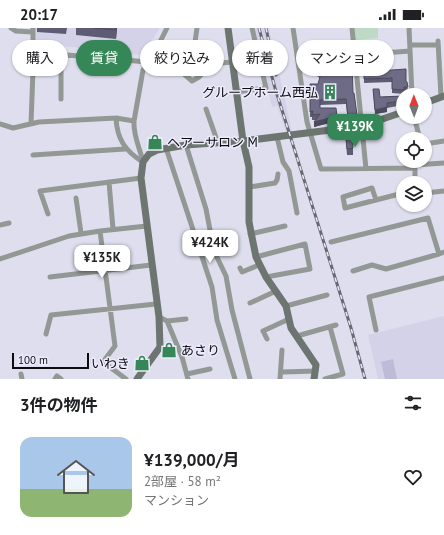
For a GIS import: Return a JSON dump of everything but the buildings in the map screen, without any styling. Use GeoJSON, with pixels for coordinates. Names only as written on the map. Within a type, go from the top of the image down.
{"type":"FeatureCollection","features":[{"type":"Feature","properties":{"kind":"street"},"geometry":{"type":"LineString","coordinates":[[11,28],[16,31],[32,30],[32,40]]}},
{"type":"Feature","properties":{"kind":"street"},"geometry":{"type":"LineString","coordinates":[[161,40],[167,28]]}},
{"type":"Feature","properties":{"kind":"street"},"geometry":{"type":"LineString","coordinates":[[195,40],[197,28]]}},
{"type":"Feature","properties":{"kind":"street"},"geometry":{"type":"LineString","coordinates":[[224,63],[232,62],[228,28]]}},
{"type":"Feature","properties":{"kind":"street"},"geometry":{"type":"LineString","coordinates":[[236,92],[266,88],[252,28]]}},
{"type":"Feature","properties":{"kind":"street"},"geometry":{"type":"LineString","coordinates":[[293,28],[296,47]]}},
{"type":"Feature","properties":{"kind":"street"},"geometry":{"type":"LineString","coordinates":[[352,28],[353,40]]}},
{"type":"Feature","properties":{"kind":"street"},"geometry":{"type":"LineString","coordinates":[[409,28],[412,88]]}},
{"type":"Feature","properties":{"kind":"street"},"geometry":{"type":"LineString","coordinates":[[394,50],[436,43],[442,97],[432,101]]}},
{"type":"Feature","properties":{"kind":"street"},"geometry":{"type":"LineString","coordinates":[[68,56],[140,61]]}},
{"type":"Feature","properties":{"kind":"street"},"geometry":{"type":"LineString","coordinates":[[31,124],[32,76]]}},
{"type":"Feature","properties":{"kind":"street"},"geometry":{"type":"LineString","coordinates":[[61,76],[61,99]]}},
{"type":"Feature","properties":{"kind":"street"},"geometry":{"type":"LineString","coordinates":[[137,379],[160,347],[159,317],[156,304],[141,178],[143,162],[141,151],[133,133],[142,76]]}},
{"type":"Feature","properties":{"kind":"street"},"geometry":{"type":"LineString","coordinates":[[186,76],[192,81],[200,76]]}},
{"type":"Feature","properties":{"kind":"street"},"geometry":{"type":"LineString","coordinates":[[234,76],[243,140],[249,166],[250,234],[256,257],[266,277],[286,306],[291,328],[314,361],[316,371],[314,379]]}},
{"type":"Feature","properties":{"kind":"street"},"geometry":{"type":"LineString","coordinates":[[300,76],[309,132],[321,168],[366,169],[396,166]]}},
{"type":"Feature","properties":{"kind":"street"},"geometry":{"type":"LineString","coordinates":[[356,76],[366,169]]}},
{"type":"Feature","properties":{"kind":"street"},"geometry":{"type":"LineString","coordinates":[[206,109],[218,142]]}},
{"type":"Feature","properties":{"kind":"street"},"geometry":{"type":"LineString","coordinates":[[143,162],[149,154],[166,148],[277,137],[362,126],[396,114]]}},
{"type":"Feature","properties":{"kind":"street"},"geometry":{"type":"LineString","coordinates":[[0,124],[13,128],[39,122],[116,118],[134,121]]}},
{"type":"Feature","properties":{"kind":"street"},"geometry":{"type":"LineString","coordinates":[[116,118],[117,132],[125,149],[143,162]]}},
{"type":"Feature","properties":{"kind":"street"},"geometry":{"type":"LineString","coordinates":[[277,137],[283,162],[289,171],[297,213]]}},
{"type":"Feature","properties":{"kind":"street"},"geometry":{"type":"LineString","coordinates":[[432,143],[444,141]]}},
{"type":"Feature","properties":{"kind":"street"},"geometry":{"type":"LineString","coordinates":[[186,145],[206,209],[214,251],[226,276],[232,310],[250,379]]}},
{"type":"Feature","properties":{"kind":"street"},"geometry":{"type":"LineString","coordinates":[[166,148],[212,287],[217,320],[235,379]]}},
{"type":"Feature","properties":{"kind":"street"},"geometry":{"type":"LineString","coordinates":[[32,155],[125,149]]}},
{"type":"Feature","properties":{"kind":"street"},"geometry":{"type":"LineString","coordinates":[[432,164],[444,164]]}},
{"type":"Feature","properties":{"kind":"street"},"geometry":{"type":"LineString","coordinates":[[250,188],[275,183],[278,174]]}},
{"type":"Feature","properties":{"kind":"street"},"geometry":{"type":"LineString","coordinates":[[48,214],[40,191],[141,178]]}},
{"type":"Feature","properties":{"kind":"street"},"geometry":{"type":"LineString","coordinates":[[109,182],[113,229]]}},
{"type":"Feature","properties":{"kind":"street"},"geometry":{"type":"LineString","coordinates":[[376,200],[372,188],[343,197],[345,208],[376,200],[396,195]]}},
{"type":"Feature","properties":{"kind":"street"},"geometry":{"type":"LineString","coordinates":[[432,192],[444,191]]}},
{"type":"Feature","properties":{"kind":"street"},"geometry":{"type":"LineString","coordinates":[[76,198],[81,233]]}},
{"type":"Feature","properties":{"kind":"street"},"geometry":{"type":"LineString","coordinates":[[331,242],[428,218],[441,253],[386,270],[372,265],[353,271]]}},
{"type":"Feature","properties":{"kind":"street"},"geometry":{"type":"LineString","coordinates":[[0,225],[9,223]]}},
{"type":"Feature","properties":{"kind":"street"},"geometry":{"type":"LineString","coordinates":[[0,259],[81,233],[147,226]]}},
{"type":"Feature","properties":{"kind":"street"},"geometry":{"type":"LineString","coordinates":[[250,234],[286,226]]}},
{"type":"Feature","properties":{"kind":"street"},"geometry":{"type":"LineString","coordinates":[[100,231],[115,346],[103,362],[126,379]]}},
{"type":"Feature","properties":{"kind":"street"},"geometry":{"type":"LineString","coordinates":[[256,257],[306,244],[310,269],[266,277]]}},
{"type":"Feature","properties":{"kind":"street"},"geometry":{"type":"LineString","coordinates":[[50,277],[151,265]]}},
{"type":"Feature","properties":{"kind":"street"},"geometry":{"type":"LineString","coordinates":[[240,268],[242,272],[259,265]]}},
{"type":"Feature","properties":{"kind":"street"},"geometry":{"type":"LineString","coordinates":[[376,330],[369,296],[444,278]]}},
{"type":"Feature","properties":{"kind":"street"},"geometry":{"type":"LineString","coordinates":[[250,303],[276,291]]}},
{"type":"Feature","properties":{"kind":"street"},"geometry":{"type":"LineString","coordinates":[[286,306],[327,295]]}},
{"type":"Feature","properties":{"kind":"street"},"geometry":{"type":"LineString","coordinates":[[46,334],[51,315],[156,304]]}},
{"type":"Feature","properties":{"kind":"street"},"geometry":{"type":"LineString","coordinates":[[159,317],[167,321],[186,319]]}},
{"type":"Feature","properties":{"kind":"street"},"geometry":{"type":"LineString","coordinates":[[267,339],[263,331],[289,319]]}},
{"type":"Feature","properties":{"kind":"street"},"geometry":{"type":"LineString","coordinates":[[167,321],[188,376],[210,369]]}},
{"type":"Feature","properties":{"kind":"street"},"geometry":{"type":"LineString","coordinates":[[297,336],[336,325]]}},
{"type":"Feature","properties":{"kind":"street"},"geometry":{"type":"LineString","coordinates":[[325,379],[342,374],[330,327]]}},
{"type":"Feature","properties":{"kind":"street"},"geometry":{"type":"LineString","coordinates":[[280,379],[282,372],[282,350]]}},
{"type":"Feature","properties":{"kind":"street"},"geometry":{"type":"LineString","coordinates":[[282,372],[316,371]]}},
{"type":"Feature","properties":{"kind":"street"},"geometry":{"type":"LineString","coordinates":[[55,379],[57,376],[61,379]]}},
{"type":"Feature","properties":{"kind":"shaded area"},"geometry":{"type":"Polygon","coordinates":[[[36,28],[160,28],[152,40],[140,40],[140,55],[132,54],[132,40],[76,40],[76,48],[68,47],[68,40],[36,40],[36,28]]]}},
{"type":"Feature","properties":{"kind":"shaded area"},"geometry":{"type":"Polygon","coordinates":[[[254,28],[269,28],[272,40],[257,40],[254,28]]]}},
{"type":"Feature","properties":{"kind":"shaded area"},"geometry":{"type":"Polygon","coordinates":[[[265,76],[280,76],[292,132],[286,132],[277,106],[272,107],[265,76]]]}},
{"type":"Feature","properties":{"kind":"shaded area"},"geometry":{"type":"Polygon","coordinates":[[[444,316],[444,379],[378,379],[368,335],[444,316]]]}},
{"type":"Feature","properties":{"kind":"shaded area"},"geometry":{"type":"Polygon","coordinates":[[[393,359],[397,379],[385,379],[381,362],[393,359]]]}},
{"type":"Feature","properties":{"kind":"green space"},"geometry":{"type":"Polygon","coordinates":[[[354,28],[378,28],[378,38],[355,40],[354,28]]]}},
{"type":"Feature","properties":{"kind":"railway"},"geometry":{"type":"LineString","coordinates":[[259,28],[275,88],[351,328],[365,379]]}},
{"type":"Feature","properties":{"kind":"railway"},"geometry":{"type":"LineString","coordinates":[[266,28],[269,40]]}},
{"type":"Feature","properties":{"kind":"place","name":"グループホーム西弘"},"geometry":{"type":"Point","coordinates":[330,92]}},
{"type":"Feature","properties":{"kind":"place","name":"ヘアーサロン M"},"geometry":{"type":"Point","coordinates":[155,142]}},
{"type":"Feature","properties":{"kind":"place","name":"あさり"},"geometry":{"type":"Point","coordinates":[169,350]}},
{"type":"Feature","properties":{"kind":"place","name":"いわき"},"geometry":{"type":"Point","coordinates":[142,363]}}]}
